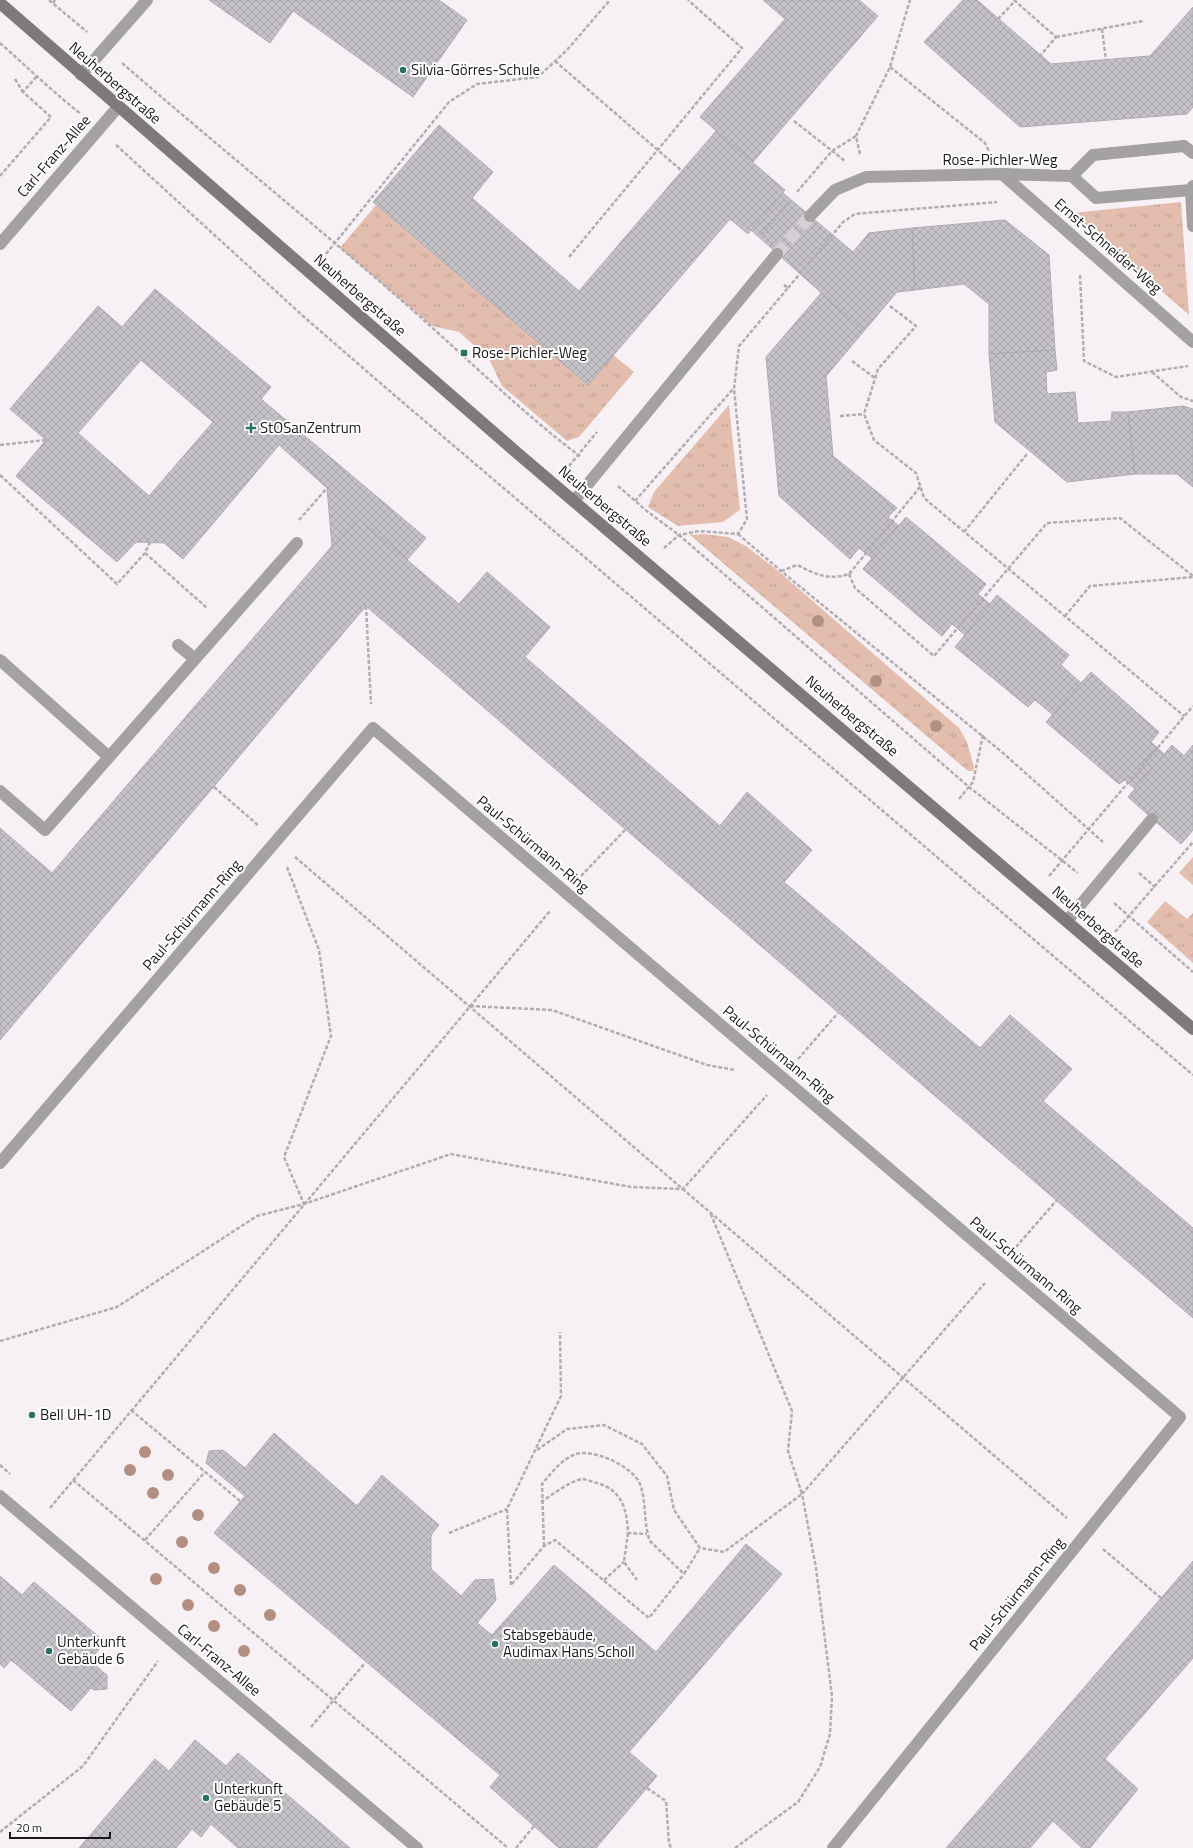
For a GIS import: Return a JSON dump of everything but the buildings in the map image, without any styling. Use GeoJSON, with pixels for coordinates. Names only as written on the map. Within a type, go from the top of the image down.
{"type":"FeatureCollection","features":[{"type":"Feature","properties":{"kind":"main road","name":"Neuherbergstraße"},"geometry":{"type":"LineString","coordinates":[[0,3],[81,75],[574,501],[1193,1029]]}},
{"type":"Feature","properties":{"kind":"street"},"geometry":{"type":"LineString","coordinates":[[81,75],[147,0]]}},
{"type":"Feature","properties":{"kind":"street","name":"Carl-Franz-Allee"},"geometry":{"type":"LineString","coordinates":[[0,244],[118,107]]}},
{"type":"Feature","properties":{"kind":"street"},"geometry":{"type":"LineString","coordinates":[[1072,176],[1093,155],[1184,146],[1193,153]]}},
{"type":"Feature","properties":{"kind":"street","name":"Rose-Pichler-Weg"},"geometry":{"type":"LineString","coordinates":[[810,216],[835,190],[866,177],[1002,174],[1072,176],[1096,198],[1192,188]]}},
{"type":"Feature","properties":{"kind":"street","name":"Ernst-Schneider-Weg"},"geometry":{"type":"LineString","coordinates":[[1002,174],[1193,342]]}},
{"type":"Feature","properties":{"kind":"street"},"geometry":{"type":"LineString","coordinates":[[1192,188],[1193,226]]}},
{"type":"Feature","properties":{"kind":"street"},"geometry":{"type":"LineString","coordinates":[[574,501],[777,254]]}},
{"type":"Feature","properties":{"kind":"street"},"geometry":{"type":"LineString","coordinates":[[0,791],[45,830],[297,543]]}},
{"type":"Feature","properties":{"kind":"street"},"geometry":{"type":"LineString","coordinates":[[178,645],[195,659]]}},
{"type":"Feature","properties":{"kind":"street"},"geometry":{"type":"LineString","coordinates":[[0,660],[109,757]]}},
{"type":"Feature","properties":{"kind":"street","name":"Paul-Schürmann-Ring"},"geometry":{"type":"LineString","coordinates":[[0,1163],[373,728],[1180,1417],[833,1848]]}},
{"type":"Feature","properties":{"kind":"street"},"geometry":{"type":"LineString","coordinates":[[1067,921],[1152,819]]}},
{"type":"Feature","properties":{"kind":"street","name":"Carl-Franz-Allee"},"geometry":{"type":"LineString","coordinates":[[0,1496],[417,1848]]}},
{"type":"Feature","properties":{"kind":"path"},"geometry":{"type":"LineString","coordinates":[[49,0],[218,146],[335,242],[524,409],[599,470],[635,502],[679,534],[969,787],[1063,859],[1193,972]]}},
{"type":"Feature","properties":{"kind":"path"},"geometry":{"type":"LineString","coordinates":[[310,273],[450,102],[477,84],[538,77],[567,50],[610,0]]}},
{"type":"Feature","properties":{"kind":"path"},"geometry":{"type":"LineString","coordinates":[[569,257],[742,48],[688,0]]}},
{"type":"Feature","properties":{"kind":"path"},"geometry":{"type":"LineString","coordinates":[[866,177],[856,136],[890,67],[910,0]]}},
{"type":"Feature","properties":{"kind":"path"},"geometry":{"type":"LineString","coordinates":[[998,19],[1014,0],[1056,37]]}},
{"type":"Feature","properties":{"kind":"path"},"geometry":{"type":"LineString","coordinates":[[1041,55],[1056,37],[1142,21]]}},
{"type":"Feature","properties":{"kind":"path"},"geometry":{"type":"LineString","coordinates":[[1102,28],[1106,60]]}},
{"type":"Feature","properties":{"kind":"path"},"geometry":{"type":"LineString","coordinates":[[0,43],[46,86],[98,129],[327,337],[1193,1075]]}},
{"type":"Feature","properties":{"kind":"path"},"geometry":{"type":"LineString","coordinates":[[555,61],[682,171]]}},
{"type":"Feature","properties":{"kind":"path"},"geometry":{"type":"LineString","coordinates":[[890,67],[985,143],[1002,174]]}},
{"type":"Feature","properties":{"kind":"path"},"geometry":{"type":"LineString","coordinates":[[23,92],[37,76]]}},
{"type":"Feature","properties":{"kind":"path"},"geometry":{"type":"LineString","coordinates":[[0,176],[51,117],[23,92],[15,80]]}},
{"type":"Feature","properties":{"kind":"path"},"geometry":{"type":"LineString","coordinates":[[794,121],[866,177]]}},
{"type":"Feature","properties":{"kind":"path"},"geometry":{"type":"LineString","coordinates":[[738,534],[747,519],[734,389],[739,346],[843,222],[855,214],[1030,199]]}},
{"type":"Feature","properties":{"kind":"path"},"geometry":{"type":"LineString","coordinates":[[1078,241],[1084,361],[1116,377],[1193,365]]}},
{"type":"Feature","properties":{"kind":"path"},"geometry":{"type":"LineString","coordinates":[[766,268],[788,288]]}},
{"type":"Feature","properties":{"kind":"path"},"geometry":{"type":"LineString","coordinates":[[890,306],[916,326],[878,369],[864,414],[874,440],[916,473],[924,498],[1184,716]]}},
{"type":"Feature","properties":{"kind":"path"},"geometry":{"type":"LineString","coordinates":[[852,361],[876,378]]}},
{"type":"Feature","properties":{"kind":"path"},"geometry":{"type":"LineString","coordinates":[[1152,372],[1181,397],[1193,400]]}},
{"type":"Feature","properties":{"kind":"path"},"geometry":{"type":"LineString","coordinates":[[635,502],[734,389]]}},
{"type":"Feature","properties":{"kind":"path"},"geometry":{"type":"LineString","coordinates":[[840,416],[864,414]]}},
{"type":"Feature","properties":{"kind":"path"},"geometry":{"type":"LineString","coordinates":[[0,445],[46,440]]}},
{"type":"Feature","properties":{"kind":"path"},"geometry":{"type":"LineString","coordinates":[[964,532],[1027,454]]}},
{"type":"Feature","properties":{"kind":"path"},"geometry":{"type":"LineString","coordinates":[[0,475],[117,584],[145,553],[150,542]]}},
{"type":"Feature","properties":{"kind":"path"},"geometry":{"type":"LineString","coordinates":[[781,571],[797,565],[816,574],[835,579],[849,574],[920,487]]}},
{"type":"Feature","properties":{"kind":"path"},"geometry":{"type":"LineString","coordinates":[[298,522],[327,488]]}},
{"type":"Feature","properties":{"kind":"path"},"geometry":{"type":"LineString","coordinates":[[849,574],[855,588],[934,656],[1047,523],[1120,518],[1193,577]]}},
{"type":"Feature","properties":{"kind":"path"},"geometry":{"type":"LineString","coordinates":[[648,563],[679,534],[699,531],[738,534],[781,571],[982,735],[1088,830],[1155,887]]}},
{"type":"Feature","properties":{"kind":"path"},"geometry":{"type":"LineString","coordinates":[[145,553],[212,613]]}},
{"type":"Feature","properties":{"kind":"path"},"geometry":{"type":"LineString","coordinates":[[1065,616],[1090,586],[1193,577]]}},
{"type":"Feature","properties":{"kind":"path"},"geometry":{"type":"LineString","coordinates":[[366,606],[373,728]]}},
{"type":"Feature","properties":{"kind":"path"},"geometry":{"type":"LineString","coordinates":[[1034,893],[1193,706]]}},
{"type":"Feature","properties":{"kind":"path"},"geometry":{"type":"LineString","coordinates":[[946,817],[973,782],[982,735]]}},
{"type":"Feature","properties":{"kind":"path"},"geometry":{"type":"LineString","coordinates":[[214,787],[1162,1600]]}},
{"type":"Feature","properties":{"kind":"path"},"geometry":{"type":"LineString","coordinates":[[35,1525],[565,892],[625,830]]}},
{"type":"Feature","properties":{"kind":"path"},"geometry":{"type":"LineString","coordinates":[[276,841],[319,950],[331,1036],[284,1158],[304,1204]]}},
{"type":"Feature","properties":{"kind":"path"},"geometry":{"type":"LineString","coordinates":[[1101,950],[1193,842]]}},
{"type":"Feature","properties":{"kind":"path"},"geometry":{"type":"LineString","coordinates":[[470,1006],[552,1010],[707,1065],[737,1070]]}},
{"type":"Feature","properties":{"kind":"path"},"geometry":{"type":"LineString","coordinates":[[683,1189],[838,1013]]}},
{"type":"Feature","properties":{"kind":"path"},"geometry":{"type":"LineString","coordinates":[[0,1341],[117,1307],[257,1216],[304,1204],[451,1154],[631,1187],[683,1189]]}},
{"type":"Feature","properties":{"kind":"path"},"geometry":{"type":"LineString","coordinates":[[537,1450],[567,1429],[604,1425],[642,1444],[667,1476],[674,1510],[700,1548],[724,1552],[802,1494],[1057,1200]]}},
{"type":"Feature","properties":{"kind":"path"},"geometry":{"type":"LineString","coordinates":[[710,1212],[792,1412],[788,1451],[802,1494],[816,1568],[832,1696],[830,1734],[820,1767],[798,1802],[735,1848]]}},
{"type":"Feature","properties":{"kind":"path"},"geometry":{"type":"LineString","coordinates":[[560,1332],[561,1396],[537,1450],[507,1509],[512,1585],[544,1546],[555,1540],[649,1618],[684,1574],[700,1548]]}},
{"type":"Feature","properties":{"kind":"path"},"geometry":{"type":"LineString","coordinates":[[131,1410],[240,1502]]}},
{"type":"Feature","properties":{"kind":"path"},"geometry":{"type":"LineString","coordinates":[[544,1546],[541,1502],[542,1484],[555,1468],[576,1454],[599,1455],[623,1465],[639,1482],[645,1504],[647,1534],[650,1541],[684,1574]]}},
{"type":"Feature","properties":{"kind":"path"},"geometry":{"type":"LineString","coordinates":[[145,1540],[205,1472]]}},
{"type":"Feature","properties":{"kind":"path"},"geometry":{"type":"LineString","coordinates":[[541,1502],[582,1479],[606,1486],[622,1500],[628,1520],[628,1533],[624,1562],[604,1580]]}},
{"type":"Feature","properties":{"kind":"path"},"geometry":{"type":"LineString","coordinates":[[73,1480],[508,1848]]}},
{"type":"Feature","properties":{"kind":"path"},"geometry":{"type":"LineString","coordinates":[[449,1533],[507,1509]]}},
{"type":"Feature","properties":{"kind":"path"},"geometry":{"type":"LineString","coordinates":[[628,1533],[647,1534]]}},
{"type":"Feature","properties":{"kind":"path"},"geometry":{"type":"LineString","coordinates":[[624,1562],[637,1580]]}},
{"type":"Feature","properties":{"kind":"path"},"geometry":{"type":"LineString","coordinates":[[0,1832],[84,1766],[172,1641]]}},
{"type":"Feature","properties":{"kind":"path"},"geometry":{"type":"LineString","coordinates":[[295,1745],[365,1663]]}},
{"type":"Feature","properties":{"kind":"path"},"geometry":{"type":"LineString","coordinates":[[647,1788],[666,1801],[669,1843],[671,1848]]}},
{"type":"Feature","properties":{"kind":"path"},"geometry":{"type":"LineString","coordinates":[[516,1848],[534,1826]]}},
{"type":"Feature","properties":{"kind":"green space"},"geometry":{"type":"Polygon","coordinates":[[[1181,202],[1189,315],[1072,213],[1181,202]]]}},
{"type":"Feature","properties":{"kind":"green space"},"geometry":{"type":"Polygon","coordinates":[[[376,205],[588,385],[613,355],[634,372],[579,437],[567,441],[502,386],[489,359],[459,332],[432,326],[340,248],[376,205]]]}},
{"type":"Feature","properties":{"kind":"green space"},"geometry":{"type":"Polygon","coordinates":[[[729,405],[740,510],[723,522],[678,526],[648,507],[654,492],[729,405]]]}},
{"type":"Feature","properties":{"kind":"green space"},"geometry":{"type":"Polygon","coordinates":[[[704,534],[728,537],[746,546],[777,570],[959,728],[967,742],[974,767],[973,771],[968,771],[690,535],[704,534]]]}},
{"type":"Feature","properties":{"kind":"green space"},"geometry":{"type":"Polygon","coordinates":[[[1193,857],[1193,885],[1179,873],[1193,857]]]}},
{"type":"Feature","properties":{"kind":"green space"},"geometry":{"type":"Polygon","coordinates":[[[1165,901],[1187,919],[1193,913],[1193,963],[1147,922],[1165,901]]]}},
{"type":"Feature","properties":{"kind":"tunnel"},"geometry":{"type":"LineString","coordinates":[[777,254],[810,216]]}},
{"type":"Feature","properties":{"kind":"place","name":"Silvia-Görres-Schule"},"geometry":{"type":"Point","coordinates":[403,70]}},
{"type":"Feature","properties":{"kind":"place","name":"Rose-Pichler-Weg"},"geometry":{"type":"Point","coordinates":[464,353]}},
{"type":"Feature","properties":{"kind":"place","name":"StOSanZentrum"},"geometry":{"type":"Point","coordinates":[251,428]}},
{"type":"Feature","properties":{"kind":"place","name":"Bell UH-1D"},"geometry":{"type":"Point","coordinates":[32,1415]}},
{"type":"Feature","properties":{"kind":"place","name":"Stabsgebäude, Audimax Hans Scholl"},"geometry":{"type":"Point","coordinates":[495,1644]}},
{"type":"Feature","properties":{"kind":"place","name":"Unterkunft Gebäude 6"},"geometry":{"type":"Point","coordinates":[49,1651]}},
{"type":"Feature","properties":{"kind":"place","name":"Unterkunft Gebäude 5"},"geometry":{"type":"Point","coordinates":[206,1798]}}]}
